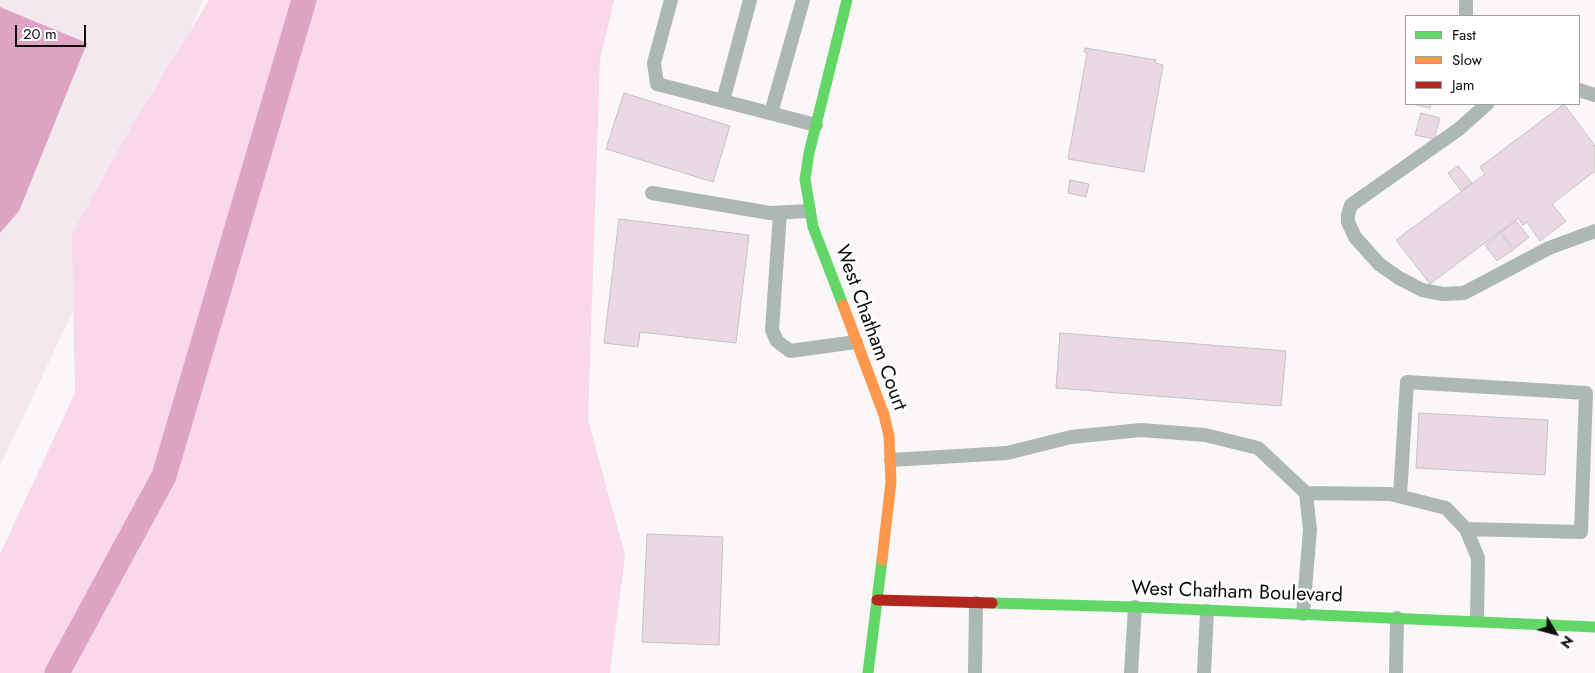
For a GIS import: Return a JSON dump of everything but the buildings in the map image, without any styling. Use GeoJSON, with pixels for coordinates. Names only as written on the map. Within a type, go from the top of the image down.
{"type":"FeatureCollection","features":[{"type":"Feature","properties":{"kind":"street","name":"West Chatham Court"},"geometry":{"type":"LineString","coordinates":[[847,0],[816,125],[806,179],[809,211],[813,227],[884,415],[891,460],[891,482],[868,673]]}},
{"type":"Feature","properties":{"kind":"street","name":"West Chatham Boulevard"},"geometry":{"type":"LineString","coordinates":[[877,600],[1136,607],[1477,620],[1595,627]]}},
{"type":"Feature","properties":{"kind":"lane"},"geometry":{"type":"LineString","coordinates":[[671,0],[654,63],[657,84],[816,125]]}},
{"type":"Feature","properties":{"kind":"lane"},"geometry":{"type":"LineString","coordinates":[[723,101],[750,0]]}},
{"type":"Feature","properties":{"kind":"lane"},"geometry":{"type":"LineString","coordinates":[[771,113],[803,0]]}},
{"type":"Feature","properties":{"kind":"lane"},"geometry":{"type":"LineString","coordinates":[[1466,0],[1466,15]]}},
{"type":"Feature","properties":{"kind":"lane"},"geometry":{"type":"LineString","coordinates":[[1580,90],[1595,95]]}},
{"type":"Feature","properties":{"kind":"lane"},"geometry":{"type":"LineString","coordinates":[[1487,105],[1459,129],[1351,205],[1348,222],[1355,236],[1379,264],[1399,278],[1422,290],[1443,294],[1464,293],[1549,248],[1595,231]]}},
{"type":"Feature","properties":{"kind":"lane"},"geometry":{"type":"LineString","coordinates":[[652,193],[770,213],[809,211]]}},
{"type":"Feature","properties":{"kind":"lane"},"geometry":{"type":"LineString","coordinates":[[780,212],[772,330],[777,341],[790,351],[856,342]]}},
{"type":"Feature","properties":{"kind":"lane"},"geometry":{"type":"LineString","coordinates":[[1400,496],[1407,382],[1586,393],[1581,532],[1466,529]]}},
{"type":"Feature","properties":{"kind":"lane"},"geometry":{"type":"LineString","coordinates":[[891,460],[1007,453],[1071,437],[1141,430],[1205,435],[1258,448],[1306,493],[1310,530],[1303,614]]}},
{"type":"Feature","properties":{"kind":"lane"},"geometry":{"type":"LineString","coordinates":[[1306,493],[1390,494],[1446,508],[1466,529],[1478,558],[1477,620]]}},
{"type":"Feature","properties":{"kind":"lane"},"geometry":{"type":"LineString","coordinates":[[975,673],[976,603]]}},
{"type":"Feature","properties":{"kind":"lane"},"geometry":{"type":"LineString","coordinates":[[1131,673],[1136,607]]}},
{"type":"Feature","properties":{"kind":"lane"},"geometry":{"type":"LineString","coordinates":[[1204,673],[1207,611]]}},
{"type":"Feature","properties":{"kind":"lane"},"geometry":{"type":"LineString","coordinates":[[1396,673],[1397,618]]}},
{"type":"Feature","properties":{"kind":"shaded area"},"geometry":{"type":"Polygon","coordinates":[[[0,0],[203,0],[73,311],[0,466],[0,0]]]}},
{"type":"Feature","properties":{"kind":"shaded area"},"geometry":{"type":"Polygon","coordinates":[[[209,0],[614,0],[600,60],[588,420],[625,555],[610,673],[0,673],[0,554],[75,393],[72,234],[132,126],[209,0]]]}},
{"type":"Feature","properties":{"kind":"shaded area"},"geometry":{"type":"Polygon","coordinates":[[[0,7],[87,43],[19,211],[0,233],[0,7]]]}},
{"type":"Feature","properties":{"kind":"waterway"},"geometry":{"type":"LineString","coordinates":[[57,673],[164,476],[304,0]]}},
{"type":"Feature","properties":{"kind":"traffic: fast"},"geometry":{"type":"LineString","coordinates":[[843,305],[813,227],[805,179],[809,153],[847,0]]}},
{"type":"Feature","properties":{"kind":"traffic: fast"},"geometry":{"type":"LineString","coordinates":[[868,673],[882,560]]}},
{"type":"Feature","properties":{"kind":"traffic: fast"},"geometry":{"type":"LineString","coordinates":[[992,603],[1135,607],[1595,627]]}},
{"type":"Feature","properties":{"kind":"traffic: slow"},"geometry":{"type":"LineString","coordinates":[[843,305],[884,415],[889,436],[891,482],[882,560]]}},
{"type":"Feature","properties":{"kind":"traffic: jam"},"geometry":{"type":"LineString","coordinates":[[877,600],[992,603]]}}]}
